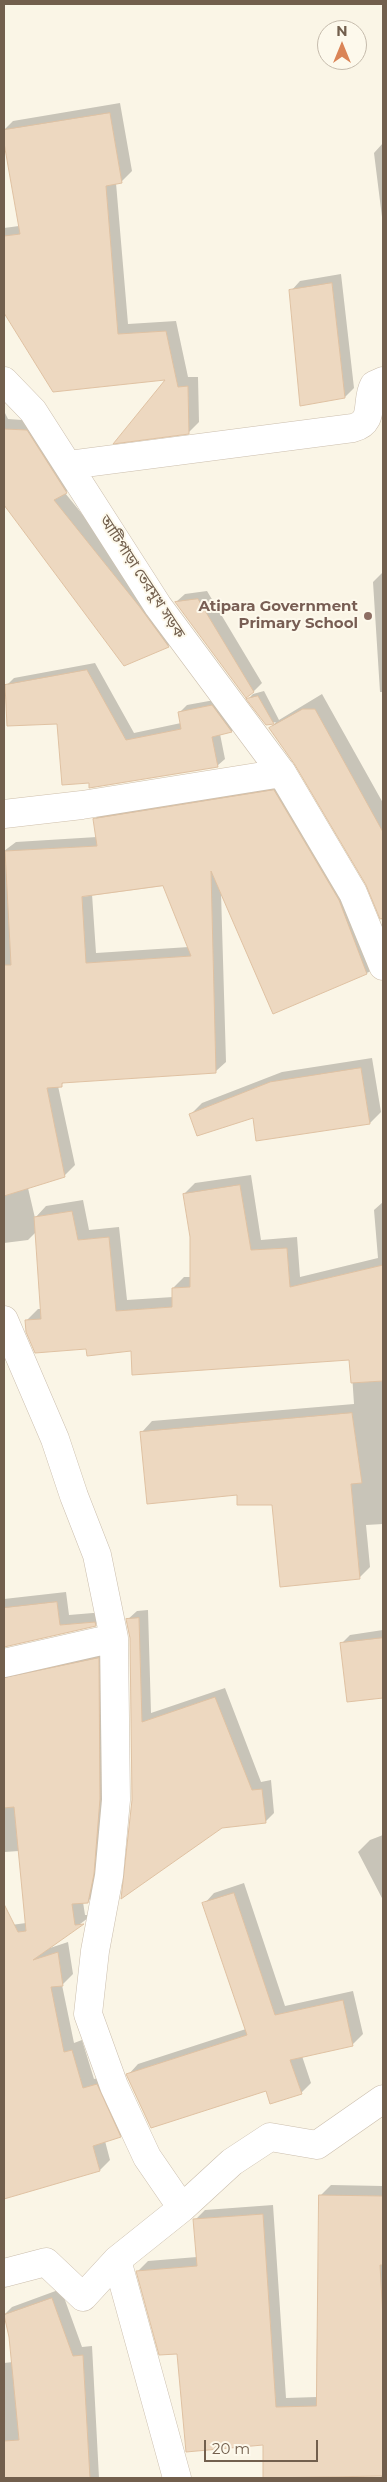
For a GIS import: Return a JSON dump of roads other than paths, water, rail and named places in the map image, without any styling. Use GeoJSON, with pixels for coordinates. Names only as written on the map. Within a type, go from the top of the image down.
{"type":"FeatureCollection","features":[{"type":"Feature","properties":{"kind":"street","name":"আটিপাড়া তেরমুখ সড়ক"},"geometry":{"type":"LineString","coordinates":[[4,381],[33,411],[158,606],[282,773],[354,893],[383,966]]}},
{"type":"Feature","properties":{"kind":"street"},"geometry":{"type":"LineString","coordinates":[[69,465],[354,428],[363,425],[369,417],[369,393],[374,384],[383,381]]}},
{"type":"Feature","properties":{"kind":"street"},"geometry":{"type":"LineString","coordinates":[[4,814],[82,805],[282,773]]}},
{"type":"Feature","properties":{"kind":"street"},"geometry":{"type":"LineString","coordinates":[[4,1320],[56,1439],[74,1496],[97,1555],[114,1638],[116,1800],[109,1876],[95,1951],[88,2014],[114,2086],[147,2157],[182,2208]]}},
{"type":"Feature","properties":{"kind":"street"},"geometry":{"type":"LineString","coordinates":[[4,1663],[114,1638]]}},
{"type":"Feature","properties":{"kind":"street"},"geometry":{"type":"LineString","coordinates":[[4,2273],[46,2262],[83,2297],[117,2260],[182,2208],[232,2162],[270,2137],[316,2145],[383,2099]]}},
{"type":"Feature","properties":{"kind":"street"},"geometry":{"type":"LineString","coordinates":[[117,2260],[177,2478]]}},
{"type":"Feature","properties":{"kind":"place","name":"Atipara Government Primary School"},"geometry":{"type":"Point","coordinates":[368,616]}}]}
